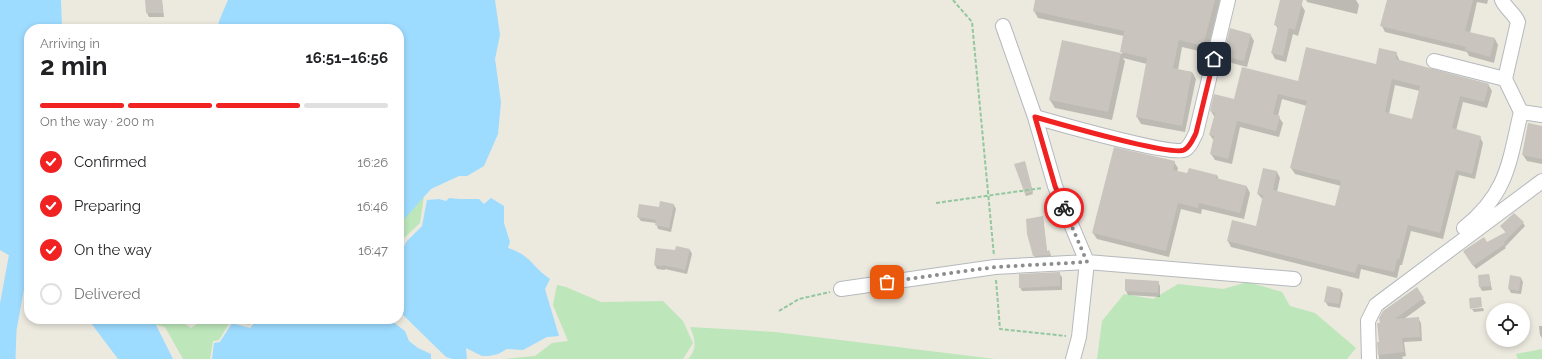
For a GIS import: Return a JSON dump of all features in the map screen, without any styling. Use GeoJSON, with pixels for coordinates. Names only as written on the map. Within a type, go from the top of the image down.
{"type":"FeatureCollection","features":[{"type":"Feature","properties":{"kind":"street"},"geometry":{"type":"LineString","coordinates":[[1035,117],[1120,140],[1175,152],[1184,150],[1191,143],[1196,133],[1228,0]]}},
{"type":"Feature","properties":{"kind":"street"},"geometry":{"type":"LineString","coordinates":[[1373,309],[1372,302],[1376,295],[1475,219],[1498,193],[1506,172],[1520,112],[1505,79],[1518,22],[1516,16],[1504,6],[1502,0]]}},
{"type":"Feature","properties":{"kind":"street"},"geometry":{"type":"LineString","coordinates":[[1003,26],[1035,117],[1055,186],[1087,262],[1079,337],[1073,359]]}},
{"type":"Feature","properties":{"kind":"street"},"geometry":{"type":"LineString","coordinates":[[1434,62],[1505,79]]}},
{"type":"Feature","properties":{"kind":"street"},"geometry":{"type":"LineString","coordinates":[[1520,112],[1542,114]]}},
{"type":"Feature","properties":{"kind":"street"},"geometry":{"type":"LineString","coordinates":[[1369,359],[1367,330],[1368,321],[1376,305],[1542,181]]}},
{"type":"Feature","properties":{"kind":"street"},"geometry":{"type":"LineString","coordinates":[[841,289],[995,267],[1087,262],[1294,279]]}},
{"type":"Feature","properties":{"kind":"path"},"geometry":{"type":"LineString","coordinates":[[953,0],[972,22],[1000,329],[1079,337]]}},
{"type":"Feature","properties":{"kind":"path"},"geometry":{"type":"LineString","coordinates":[[936,203],[1055,186]]}},
{"type":"Feature","properties":{"kind":"path"},"geometry":{"type":"LineString","coordinates":[[779,311],[799,299],[841,289]]}},
{"type":"Feature","properties":{"kind":"green space"},"geometry":{"type":"Polygon","coordinates":[[[424,195],[420,223],[404,238],[404,208],[424,195]]]}},
{"type":"Feature","properties":{"kind":"green space"},"geometry":{"type":"Polygon","coordinates":[[[1248,282],[1282,292],[1290,306],[1315,313],[1356,348],[1347,359],[1097,359],[1102,321],[1124,294],[1153,299],[1178,284],[1223,289],[1248,282]]]}},
{"type":"Feature","properties":{"kind":"green space"},"geometry":{"type":"Polygon","coordinates":[[[557,285],[566,287],[601,302],[663,301],[683,321],[693,343],[683,359],[504,359],[535,356],[552,343],[568,341],[553,305],[557,285]]]}},
{"type":"Feature","properties":{"kind":"green space"},"geometry":{"type":"Polygon","coordinates":[[[154,324],[185,324],[191,328],[197,324],[229,324],[219,340],[213,341],[210,359],[183,359],[165,327],[154,324]]]}},
{"type":"Feature","properties":{"kind":"green space"},"geometry":{"type":"Polygon","coordinates":[[[690,327],[775,332],[995,359],[688,359],[693,351],[695,343],[690,327]]]}},
{"type":"Feature","properties":{"kind":"green space"},"geometry":{"type":"Polygon","coordinates":[[[1542,349],[1542,359],[1518,359],[1516,354],[1542,349]]]}},
{"type":"Feature","properties":{"kind":"water"},"geometry":{"type":"Polygon","coordinates":[[[0,0],[61,0],[62,24],[24,24],[24,264],[0,250],[0,0]]]}},
{"type":"Feature","properties":{"kind":"water"},"geometry":{"type":"Polygon","coordinates":[[[228,0],[495,0],[500,35],[495,59],[501,102],[498,134],[484,166],[467,176],[459,176],[431,189],[404,219],[404,24],[219,24],[228,0]]]}},
{"type":"Feature","properties":{"kind":"water"},"geometry":{"type":"Polygon","coordinates":[[[449,198],[479,199],[484,204],[491,198],[504,206],[504,223],[510,242],[508,248],[522,254],[550,279],[545,289],[559,336],[547,337],[523,350],[507,349],[498,354],[489,356],[482,356],[466,348],[467,359],[452,359],[446,357],[404,316],[404,247],[407,241],[422,226],[427,200],[439,199],[446,201],[449,198]]]}},
{"type":"Feature","properties":{"kind":"water"},"geometry":{"type":"Polygon","coordinates":[[[92,324],[156,324],[173,359],[118,359],[92,324]]]}},
{"type":"Feature","properties":{"kind":"water"},"geometry":{"type":"Polygon","coordinates":[[[231,324],[250,328],[254,324],[396,324],[405,331],[409,341],[418,348],[431,354],[431,359],[212,359],[214,343],[220,342],[231,324]]]}},
{"type":"Feature","properties":{"kind":"building"},"geometry":{"type":"Polygon","coordinates":[[[145,0],[162,0],[163,13],[146,13],[145,0]]]}},
{"type":"Feature","properties":{"kind":"building"},"geometry":{"type":"Polygon","coordinates":[[[1035,0],[1215,0],[1203,46],[1179,40],[1173,68],[1192,72],[1182,126],[1136,117],[1147,58],[1120,52],[1124,31],[1033,11],[1035,0]]]}},
{"type":"Feature","properties":{"kind":"building"},"geometry":{"type":"Polygon","coordinates":[[[1280,0],[1303,0],[1295,30],[1289,28],[1283,56],[1271,53],[1278,26],[1274,25],[1280,0]]]}},
{"type":"Feature","properties":{"kind":"building"},"geometry":{"type":"Polygon","coordinates":[[[1387,0],[1473,0],[1465,31],[1495,38],[1490,57],[1465,50],[1466,47],[1380,26],[1387,0]]]}},
{"type":"Feature","properties":{"kind":"building"},"geometry":{"type":"Polygon","coordinates":[[[1230,28],[1251,34],[1244,61],[1223,56],[1230,28]]]}},
{"type":"Feature","properties":{"kind":"building"},"geometry":{"type":"Polygon","coordinates":[[[1062,40],[1121,53],[1108,112],[1049,100],[1062,40]]]}},
{"type":"Feature","properties":{"kind":"building"},"geometry":{"type":"Polygon","coordinates":[[[1306,47],[1376,64],[1379,48],[1397,52],[1396,59],[1489,84],[1484,102],[1460,96],[1452,128],[1481,136],[1472,174],[1456,170],[1440,233],[1408,225],[1399,260],[1397,259],[1394,272],[1358,264],[1355,273],[1227,241],[1232,220],[1256,226],[1263,195],[1257,194],[1263,168],[1277,171],[1273,190],[1335,206],[1341,181],[1290,168],[1307,101],[1278,94],[1273,114],[1280,116],[1276,131],[1237,121],[1228,159],[1210,154],[1214,136],[1209,135],[1215,113],[1210,111],[1214,94],[1234,99],[1242,67],[1298,81],[1306,47]],[[1392,79],[1385,112],[1412,119],[1420,86],[1392,79]]]}},
{"type":"Feature","properties":{"kind":"building"},"geometry":{"type":"Polygon","coordinates":[[[1528,123],[1542,126],[1542,159],[1522,155],[1528,123]]]}},
{"type":"Feature","properties":{"kind":"building"},"geometry":{"type":"Polygon","coordinates":[[[1114,147],[1175,161],[1173,170],[1187,173],[1189,168],[1217,175],[1216,178],[1247,186],[1240,213],[1199,203],[1198,208],[1178,203],[1166,251],[1092,233],[1114,147]]]}},
{"type":"Feature","properties":{"kind":"building"},"geometry":{"type":"Polygon","coordinates":[[[1025,161],[1033,192],[1025,194],[1014,164],[1025,161]]]}},
{"type":"Feature","properties":{"kind":"building"},"geometry":{"type":"Polygon","coordinates":[[[660,201],[674,204],[669,228],[655,225],[656,220],[637,217],[639,204],[659,207],[660,201]]]}},
{"type":"Feature","properties":{"kind":"building"},"geometry":{"type":"Polygon","coordinates":[[[1514,213],[1524,222],[1504,242],[1505,244],[1473,266],[1463,251],[1484,237],[1487,242],[1506,232],[1500,226],[1514,213]]]}},
{"type":"Feature","properties":{"kind":"building"},"geometry":{"type":"Polygon","coordinates":[[[1043,216],[1047,251],[1049,250],[1051,255],[1033,256],[1027,234],[1026,219],[1043,216]]]}},
{"type":"Feature","properties":{"kind":"building"},"geometry":{"type":"Polygon","coordinates":[[[676,246],[690,249],[685,270],[663,265],[654,265],[656,248],[675,250],[676,246]]]}},
{"type":"Feature","properties":{"kind":"building"},"geometry":{"type":"Polygon","coordinates":[[[1060,272],[1060,286],[1019,288],[1019,274],[1060,272]]]}},
{"type":"Feature","properties":{"kind":"building"},"geometry":{"type":"Polygon","coordinates":[[[1489,274],[1491,286],[1479,287],[1478,275],[1489,274]]]}},
{"type":"Feature","properties":{"kind":"building"},"geometry":{"type":"Polygon","coordinates":[[[1510,275],[1521,277],[1519,291],[1508,289],[1510,275]]]}},
{"type":"Feature","properties":{"kind":"building"},"geometry":{"type":"Polygon","coordinates":[[[1125,279],[1159,281],[1158,293],[1125,291],[1125,279]]]}},
{"type":"Feature","properties":{"kind":"building"},"geometry":{"type":"Polygon","coordinates":[[[1327,286],[1341,289],[1339,304],[1324,302],[1327,286]]]}},
{"type":"Feature","properties":{"kind":"building"},"geometry":{"type":"Polygon","coordinates":[[[1417,287],[1424,298],[1395,319],[1419,317],[1420,337],[1402,338],[1404,352],[1378,355],[1377,342],[1379,342],[1377,323],[1380,323],[1379,318],[1383,311],[1417,287]]]}},
{"type":"Feature","properties":{"kind":"building"},"geometry":{"type":"Polygon","coordinates":[[[1481,297],[1482,307],[1470,309],[1469,298],[1481,297]]]}},
{"type":"Feature","properties":{"kind":"waterway"},"geometry":{"type":"LineString","coordinates":[[5,359],[6,329],[24,231]]}},
{"type":"Feature","properties":{"kind":"way so far"},"geometry":{"type":"LineString","coordinates":[[887,282],[995,267],[1087,262],[1064,208]]}},
{"type":"Feature","properties":{"kind":"route"},"geometry":{"type":"LineString","coordinates":[[1064,208],[1055,186],[1035,117],[1120,140],[1175,152],[1184,150],[1191,143],[1196,133],[1214,59]]}}]}
